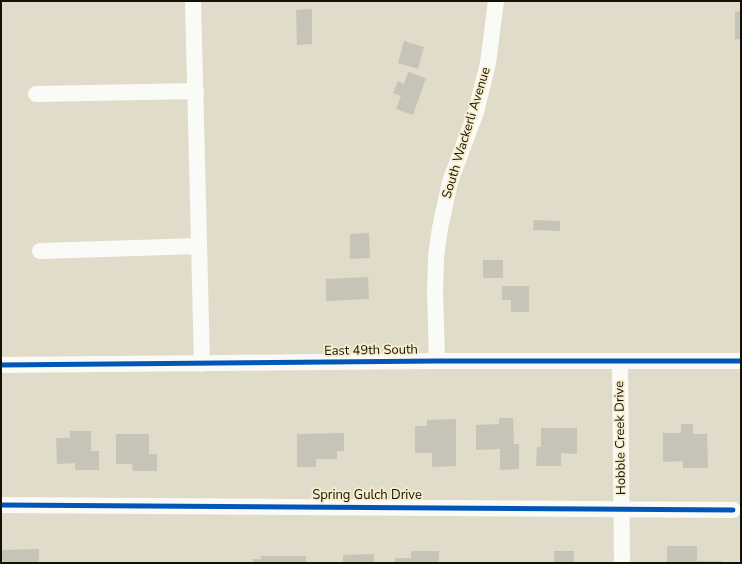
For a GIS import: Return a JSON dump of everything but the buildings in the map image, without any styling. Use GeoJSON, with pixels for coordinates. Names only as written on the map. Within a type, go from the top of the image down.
{"type":"FeatureCollection","features":[{"type":"Feature","properties":{"kind":"street"},"geometry":{"type":"LineString","coordinates":[[193,1],[202,364]]}},
{"type":"Feature","properties":{"kind":"street","name":"South Wackerli Avenue"},"geometry":{"type":"LineString","coordinates":[[437,361],[435,292],[436,256],[440,228],[450,182],[480,98],[488,63],[496,1]]}},
{"type":"Feature","properties":{"kind":"street"},"geometry":{"type":"LineString","coordinates":[[36,94],[196,92]]}},
{"type":"Feature","properties":{"kind":"street"},"geometry":{"type":"LineString","coordinates":[[40,251],[199,246]]}},
{"type":"Feature","properties":{"kind":"street","name":"East 49th South"},"geometry":{"type":"LineString","coordinates":[[1,365],[437,361],[741,361]]}},
{"type":"Feature","properties":{"kind":"street","name":"Hobble Creek Drive"},"geometry":{"type":"LineString","coordinates":[[620,361],[622,563]]}},
{"type":"Feature","properties":{"kind":"street","name":"Spring Gulch Drive"},"geometry":{"type":"LineString","coordinates":[[1,505],[733,510]]}},
{"type":"Feature","properties":{"kind":"cycle path"},"geometry":{"type":"LineString","coordinates":[[1,365],[437,361],[741,361]]}},
{"type":"Feature","properties":{"kind":"cycle path"},"geometry":{"type":"LineString","coordinates":[[1,505],[733,510]]}}]}
